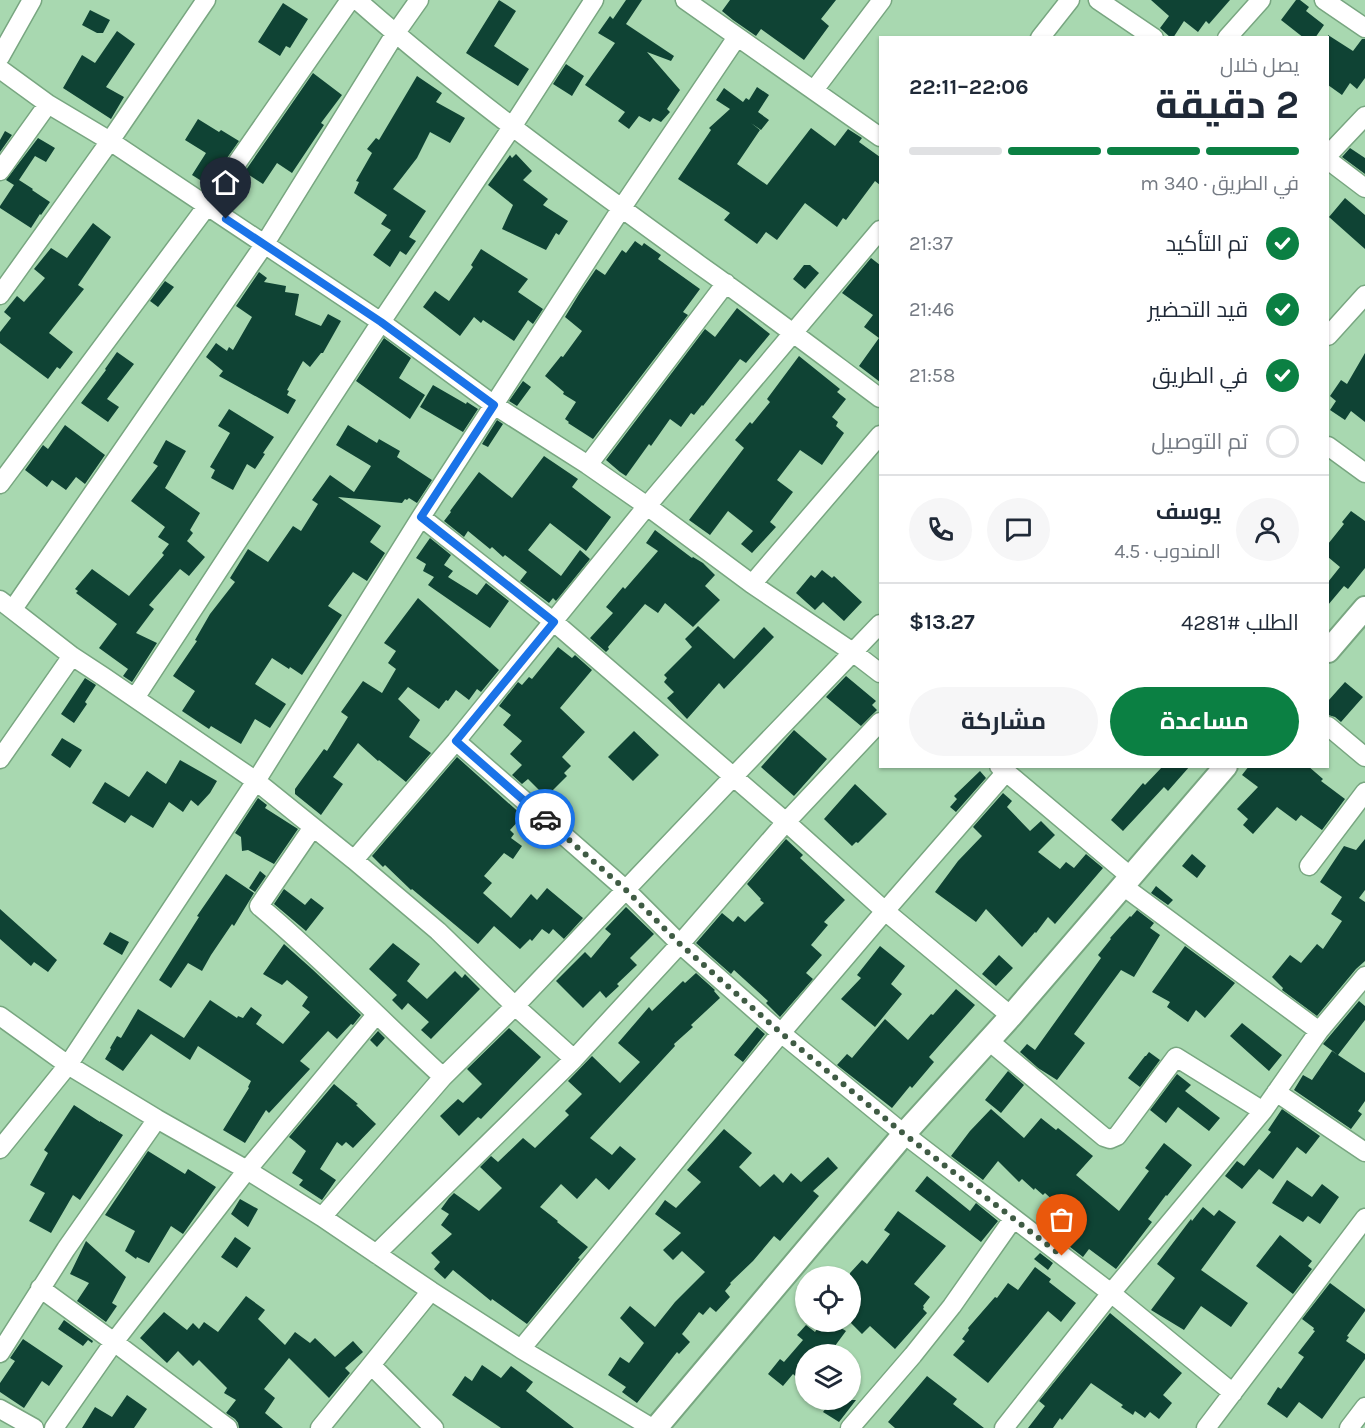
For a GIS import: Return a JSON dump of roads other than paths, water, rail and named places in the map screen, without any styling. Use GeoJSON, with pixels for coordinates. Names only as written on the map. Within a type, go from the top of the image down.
{"type":"FeatureCollection","features":[{"type":"Feature","properties":{"kind":"street"},"geometry":{"type":"LineString","coordinates":[[0,57],[32,0]]}},
{"type":"Feature","properties":{"kind":"street"},"geometry":{"type":"LineString","coordinates":[[0,295],[110,141],[206,0]]}},
{"type":"Feature","properties":{"kind":"street"},"geometry":{"type":"LineString","coordinates":[[0,484],[207,206],[350,0]]}},
{"type":"Feature","properties":{"kind":"street"},"geometry":{"type":"LineString","coordinates":[[357,0],[395,34],[512,128],[794,332],[879,397]]}},
{"type":"Feature","properties":{"kind":"street"},"geometry":{"type":"LineString","coordinates":[[418,0],[264,245],[6,605],[72,656],[256,782],[313,827],[438,932],[574,1059]]}},
{"type":"Feature","properties":{"kind":"street"},"geometry":{"type":"LineString","coordinates":[[135,698],[381,322],[512,128],[594,0]]}},
{"type":"Feature","properties":{"kind":"street"},"geometry":{"type":"LineString","coordinates":[[685,0],[710,7],[737,37],[879,136]]}},
{"type":"Feature","properties":{"kind":"street"},"geometry":{"type":"LineString","coordinates":[[814,90],[882,0]]}},
{"type":"Feature","properties":{"kind":"street"},"geometry":{"type":"LineString","coordinates":[[1042,36],[1070,0]]}},
{"type":"Feature","properties":{"kind":"street"},"geometry":{"type":"LineString","coordinates":[[1098,0],[1151,36]]}},
{"type":"Feature","properties":{"kind":"street"},"geometry":{"type":"LineString","coordinates":[[1229,36],[1261,0]]}},
{"type":"Feature","properties":{"kind":"street"},"geometry":{"type":"LineString","coordinates":[[1324,0],[1365,28]]}},
{"type":"Feature","properties":{"kind":"street"},"geometry":{"type":"LineString","coordinates":[[0,1149],[68,1065],[256,782],[421,517],[621,209],[737,37]]}},
{"type":"Feature","properties":{"kind":"street"},"geometry":{"type":"LineString","coordinates":[[0,69],[48,104],[110,141],[381,322],[494,405],[588,465],[752,584],[879,672]]}},
{"type":"Feature","properties":{"kind":"street"},"geometry":{"type":"LineString","coordinates":[[0,171],[48,104]]}},
{"type":"Feature","properties":{"kind":"street"},"geometry":{"type":"LineString","coordinates":[[1329,154],[1365,116]]}},
{"type":"Feature","properties":{"kind":"street"},"geometry":{"type":"LineString","coordinates":[[1329,161],[1365,188]]}},
{"type":"Feature","properties":{"kind":"street"},"geometry":{"type":"LineString","coordinates":[[354,860],[456,741],[647,506],[879,231]]}},
{"type":"Feature","properties":{"kind":"street"},"geometry":{"type":"LineString","coordinates":[[588,465],[726,283]]}},
{"type":"Feature","properties":{"kind":"street"},"geometry":{"type":"LineString","coordinates":[[1329,335],[1365,295]]}},
{"type":"Feature","properties":{"kind":"street"},"geometry":{"type":"LineString","coordinates":[[752,584],[879,436]]}},
{"type":"Feature","properties":{"kind":"street"},"geometry":{"type":"LineString","coordinates":[[1329,447],[1365,473]]}},
{"type":"Feature","properties":{"kind":"street"},"geometry":{"type":"LineString","coordinates":[[421,517],[554,622],[786,822],[885,911],[1011,1016]]}},
{"type":"Feature","properties":{"kind":"street"},"geometry":{"type":"LineString","coordinates":[[1329,650],[1365,608]]}},
{"type":"Feature","properties":{"kind":"street"},"geometry":{"type":"LineString","coordinates":[[322,1216],[443,1077],[515,1006],[879,625]]}},
{"type":"Feature","properties":{"kind":"street"},"geometry":{"type":"LineString","coordinates":[[0,759],[72,656]]}},
{"type":"Feature","properties":{"kind":"street"},"geometry":{"type":"LineString","coordinates":[[376,1254],[574,1059],[680,944],[786,822],[879,723]]}},
{"type":"Feature","properties":{"kind":"street"},"geometry":{"type":"LineString","coordinates":[[1329,727],[1365,757]]}},
{"type":"Feature","properties":{"kind":"street"},"geometry":{"type":"LineString","coordinates":[[456,741],[625,889],[680,944],[781,1033],[904,1134],[1111,1293],[1233,1393]]}},
{"type":"Feature","properties":{"kind":"street"},"geometry":{"type":"LineString","coordinates":[[0,1016],[68,1065],[322,1216],[521,1349],[654,1428],[904,1134],[1011,1016],[1224,768]]}},
{"type":"Feature","properties":{"kind":"street"},"geometry":{"type":"LineString","coordinates":[[521,1349],[781,1033],[1003,769],[1127,881],[1319,1031]]}},
{"type":"Feature","properties":{"kind":"street"},"geometry":{"type":"LineString","coordinates":[[1309,866],[1365,792]]}},
{"type":"Feature","properties":{"kind":"street"},"geometry":{"type":"LineString","coordinates":[[313,827],[259,906],[299,940],[443,1077]]}},
{"type":"Feature","properties":{"kind":"street"},"geometry":{"type":"LineString","coordinates":[[1004,1428],[1111,1293],[1263,1111],[1319,1031],[1364,979]]}},
{"type":"Feature","properties":{"kind":"street"},"geometry":{"type":"LineString","coordinates":[[54,1428],[114,1342],[247,1170],[376,1015]]}},
{"type":"Feature","properties":{"kind":"street"},"geometry":{"type":"LineString","coordinates":[[989,1041],[1104,1137],[1110,1139],[1117,1136],[1176,1057],[1263,1111]]}},
{"type":"Feature","properties":{"kind":"street"},"geometry":{"type":"LineString","coordinates":[[1276,1092],[1365,1152]]}},
{"type":"Feature","properties":{"kind":"street"},"geometry":{"type":"LineString","coordinates":[[0,1353],[40,1288],[157,1119]]}},
{"type":"Feature","properties":{"kind":"street"},"geometry":{"type":"LineString","coordinates":[[1206,1428],[1365,1218]]}},
{"type":"Feature","properties":{"kind":"street"},"geometry":{"type":"LineString","coordinates":[[850,1428],[952,1306],[1013,1219]]}},
{"type":"Feature","properties":{"kind":"street"},"geometry":{"type":"LineString","coordinates":[[40,1288],[228,1428]]}},
{"type":"Feature","properties":{"kind":"street"},"geometry":{"type":"LineString","coordinates":[[320,1428],[431,1291]]}},
{"type":"Feature","properties":{"kind":"street"},"geometry":{"type":"LineString","coordinates":[[371,1365],[434,1428]]}},
{"type":"Feature","properties":{"kind":"street"},"geometry":{"type":"LineString","coordinates":[[1349,1428],[1365,1407]]}},
{"type":"Feature","properties":{"kind":"street"},"geometry":{"type":"LineString","coordinates":[[0,1408],[34,1428]]}}]}
